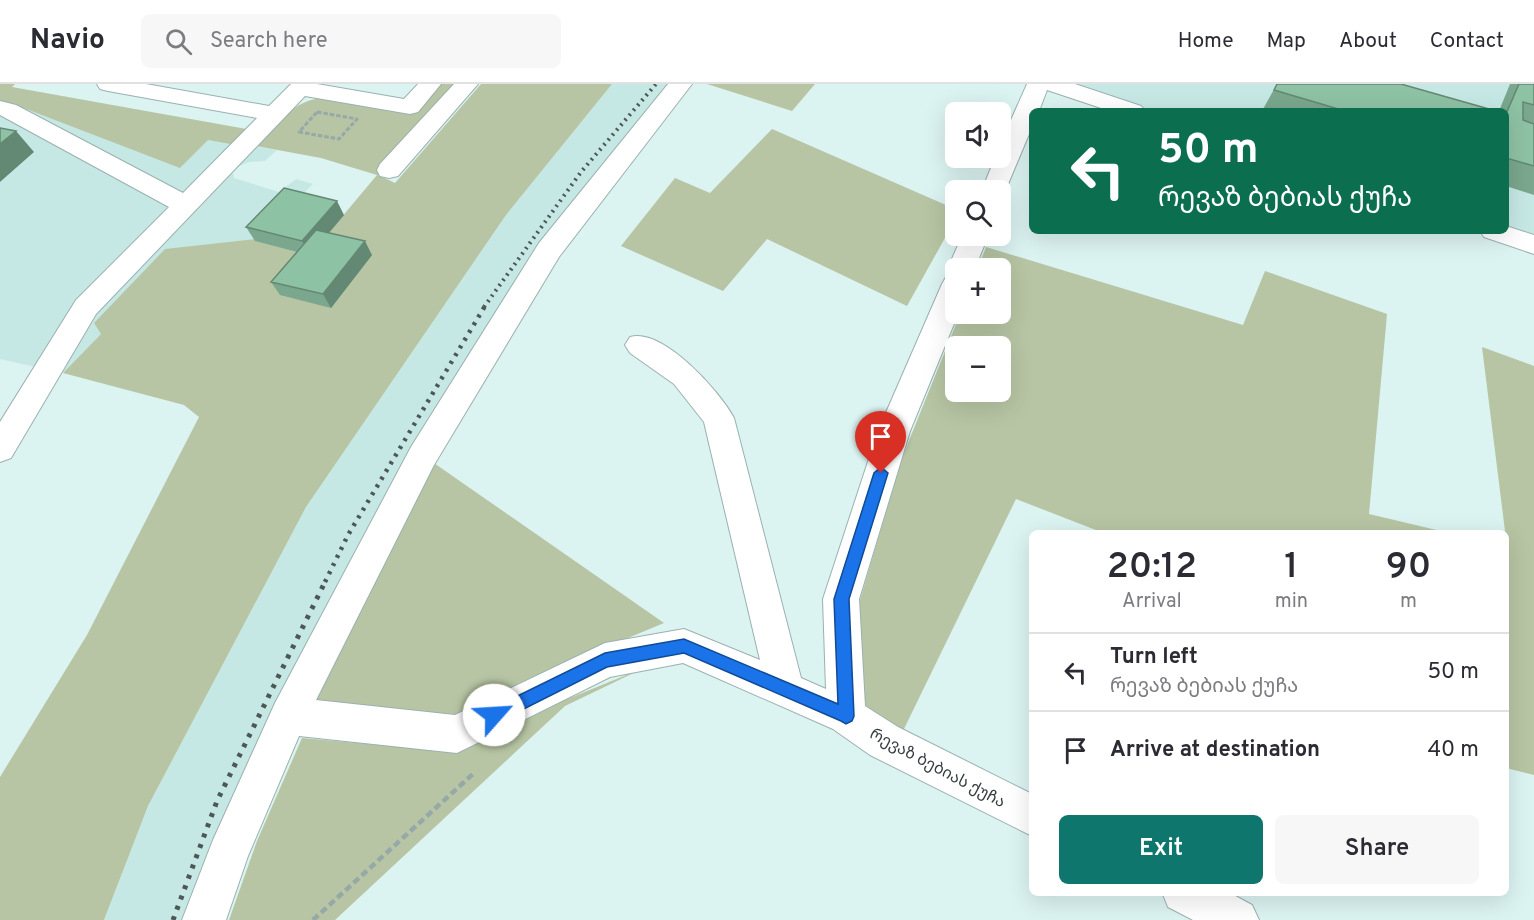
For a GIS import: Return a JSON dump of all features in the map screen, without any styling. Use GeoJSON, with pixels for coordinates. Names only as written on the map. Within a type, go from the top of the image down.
{"type":"FeatureCollection","features":[{"type":"Feature","properties":{"kind":"street"},"geometry":{"type":"LineString","coordinates":[[108,84],[274,114]]}},
{"type":"Feature","properties":{"kind":"street"},"geometry":{"type":"LineString","coordinates":[[0,449],[86,307],[302,86],[410,107],[430,84]]}},
{"type":"Feature","properties":{"kind":"street"},"geometry":{"type":"LineString","coordinates":[[389,170],[467,84]]}},
{"type":"Feature","properties":{"kind":"street"},"geometry":{"type":"LineString","coordinates":[[204,920],[228,855],[288,716],[422,456],[549,250],[681,84]]}},
{"type":"Feature","properties":{"kind":"street"},"geometry":{"type":"LineString","coordinates":[[998,180],[1038,84]]}},
{"type":"Feature","properties":{"kind":"street"},"geometry":{"type":"LineString","coordinates":[[1052,84],[1124,108]]}},
{"type":"Feature","properties":{"kind":"street"},"geometry":{"type":"LineString","coordinates":[[0,108],[8,110],[186,205]]}},
{"type":"Feature","properties":{"kind":"street"},"geometry":{"type":"LineString","coordinates":[[1502,234],[1534,245]]}},
{"type":"Feature","properties":{"kind":"street"},"geometry":{"type":"LineString","coordinates":[[846,716],[841,599],[894,431],[945,310]]}},
{"type":"Feature","properties":{"kind":"street"},"geometry":{"type":"LineString","coordinates":[[640,345],[685,376],[719,418],[785,689]]}},
{"type":"Feature","properties":{"kind":"street","name":"რევაზ ბებიას ქუჩა"},"geometry":{"type":"LineString","coordinates":[[288,716],[457,734],[605,660],[684,646],[846,716],[884,741],[1029,814]]}},
{"type":"Feature","properties":{"kind":"street"},"geometry":{"type":"LineString","coordinates":[[1191,896],[1238,920]]}},
{"type":"Feature","properties":{"kind":"path"},"geometry":{"type":"LineString","coordinates":[[313,920],[476,771]]}},
{"type":"Feature","properties":{"kind":"shaded area"},"geometry":{"type":"Polygon","coordinates":[[[612,84],[668,84],[538,247],[188,920],[104,920],[148,806],[306,507],[506,215],[612,84]]]}},
{"type":"Feature","properties":{"kind":"shaded area"},"geometry":{"type":"Polygon","coordinates":[[[1076,84],[1534,84],[1534,237],[1509,229],[1509,108],[1142,108],[1075,86],[1076,84]]]}},
{"type":"Feature","properties":{"kind":"shaded area"},"geometry":{"type":"Polygon","coordinates":[[[0,102],[277,150],[265,161],[249,162],[239,166],[233,172],[234,178],[279,192],[296,179],[313,184],[257,239],[101,334],[63,373],[0,359],[0,182],[33,152],[0,146],[0,102]]]}},
{"type":"Feature","properties":{"kind":"green space"},"geometry":{"type":"Polygon","coordinates":[[[0,84],[15,84],[12,87],[252,130],[236,145],[208,140],[180,168],[21,107],[0,102],[0,84]]]}},
{"type":"Feature","properties":{"kind":"green space"},"geometry":{"type":"Polygon","coordinates":[[[439,84],[457,84],[378,175],[395,183],[481,84],[612,84],[506,215],[306,507],[148,806],[104,920],[0,920],[0,777],[87,635],[199,417],[184,405],[63,373],[101,334],[94,323],[165,249],[257,239],[256,241],[310,255],[377,175],[321,158],[256,146],[278,122],[295,108],[314,99],[325,98],[413,114],[439,84]]]}},
{"type":"Feature","properties":{"kind":"green space"},"geometry":{"type":"Polygon","coordinates":[[[707,84],[815,84],[792,111],[707,84]]]}},
{"type":"Feature","properties":{"kind":"green space"},"geometry":{"type":"Polygon","coordinates":[[[772,129],[945,205],[945,238],[907,306],[767,239],[723,291],[621,246],[675,178],[710,193],[772,129]]]}},
{"type":"Feature","properties":{"kind":"green space"},"geometry":{"type":"Polygon","coordinates":[[[986,247],[1243,325],[1265,271],[1387,314],[1369,514],[1437,530],[1096,530],[1016,499],[902,733],[866,712],[857,610],[902,458],[945,351],[945,402],[1011,402],[1011,336],[951,336],[956,324],[1011,324],[1011,258],[982,258],[986,247]]]}},
{"type":"Feature","properties":{"kind":"green space"},"geometry":{"type":"Polygon","coordinates":[[[1482,347],[1534,366],[1534,775],[1509,769],[1509,530],[1505,530],[1482,347]]]}},
{"type":"Feature","properties":{"kind":"green space"},"geometry":{"type":"Polygon","coordinates":[[[431,461],[664,623],[587,655],[472,715],[322,707],[313,693],[431,461]]]}},
{"type":"Feature","properties":{"kind":"green space"},"geometry":{"type":"Polygon","coordinates":[[[646,667],[565,706],[335,920],[229,920],[257,841],[302,738],[456,752],[543,709],[646,667]]]}},
{"type":"Feature","properties":{"kind":"building"},"geometry":{"type":"Polygon","coordinates":[[[1277,84],[1401,84],[1485,108],[1335,108],[1274,90],[1277,84]]]}},
{"type":"Feature","properties":{"kind":"building"},"geometry":{"type":"Polygon","coordinates":[[[1519,84],[1534,84],[1534,105],[1523,102],[1523,120],[1534,124],[1534,166],[1509,159],[1509,108],[1519,84]]]}},
{"type":"Feature","properties":{"kind":"building"},"geometry":{"type":"Polygon","coordinates":[[[0,128],[16,131],[0,144],[0,128]]]}},
{"type":"Feature","properties":{"kind":"building"},"geometry":{"type":"Polygon","coordinates":[[[284,188],[337,201],[302,241],[246,227],[284,188]]]}},
{"type":"Feature","properties":{"kind":"building"},"geometry":{"type":"Polygon","coordinates":[[[316,230],[365,241],[323,294],[271,282],[316,230]]]}},
{"type":"Feature","properties":{"kind":"railway"},"geometry":{"type":"LineString","coordinates":[[484,307],[581,172],[656,84]]}},
{"type":"Feature","properties":{"kind":"railway"},"geometry":{"type":"LineString","coordinates":[[325,582],[348,535],[485,306]]}},
{"type":"Feature","properties":{"kind":"railway"},"geometry":{"type":"LineString","coordinates":[[173,920],[217,801],[326,580]]}},
{"type":"Feature","properties":{"kind":"route"},"geometry":{"type":"LineString","coordinates":[[494,715],[605,660],[684,646],[846,716],[841,599],[881,473]]}}]}
